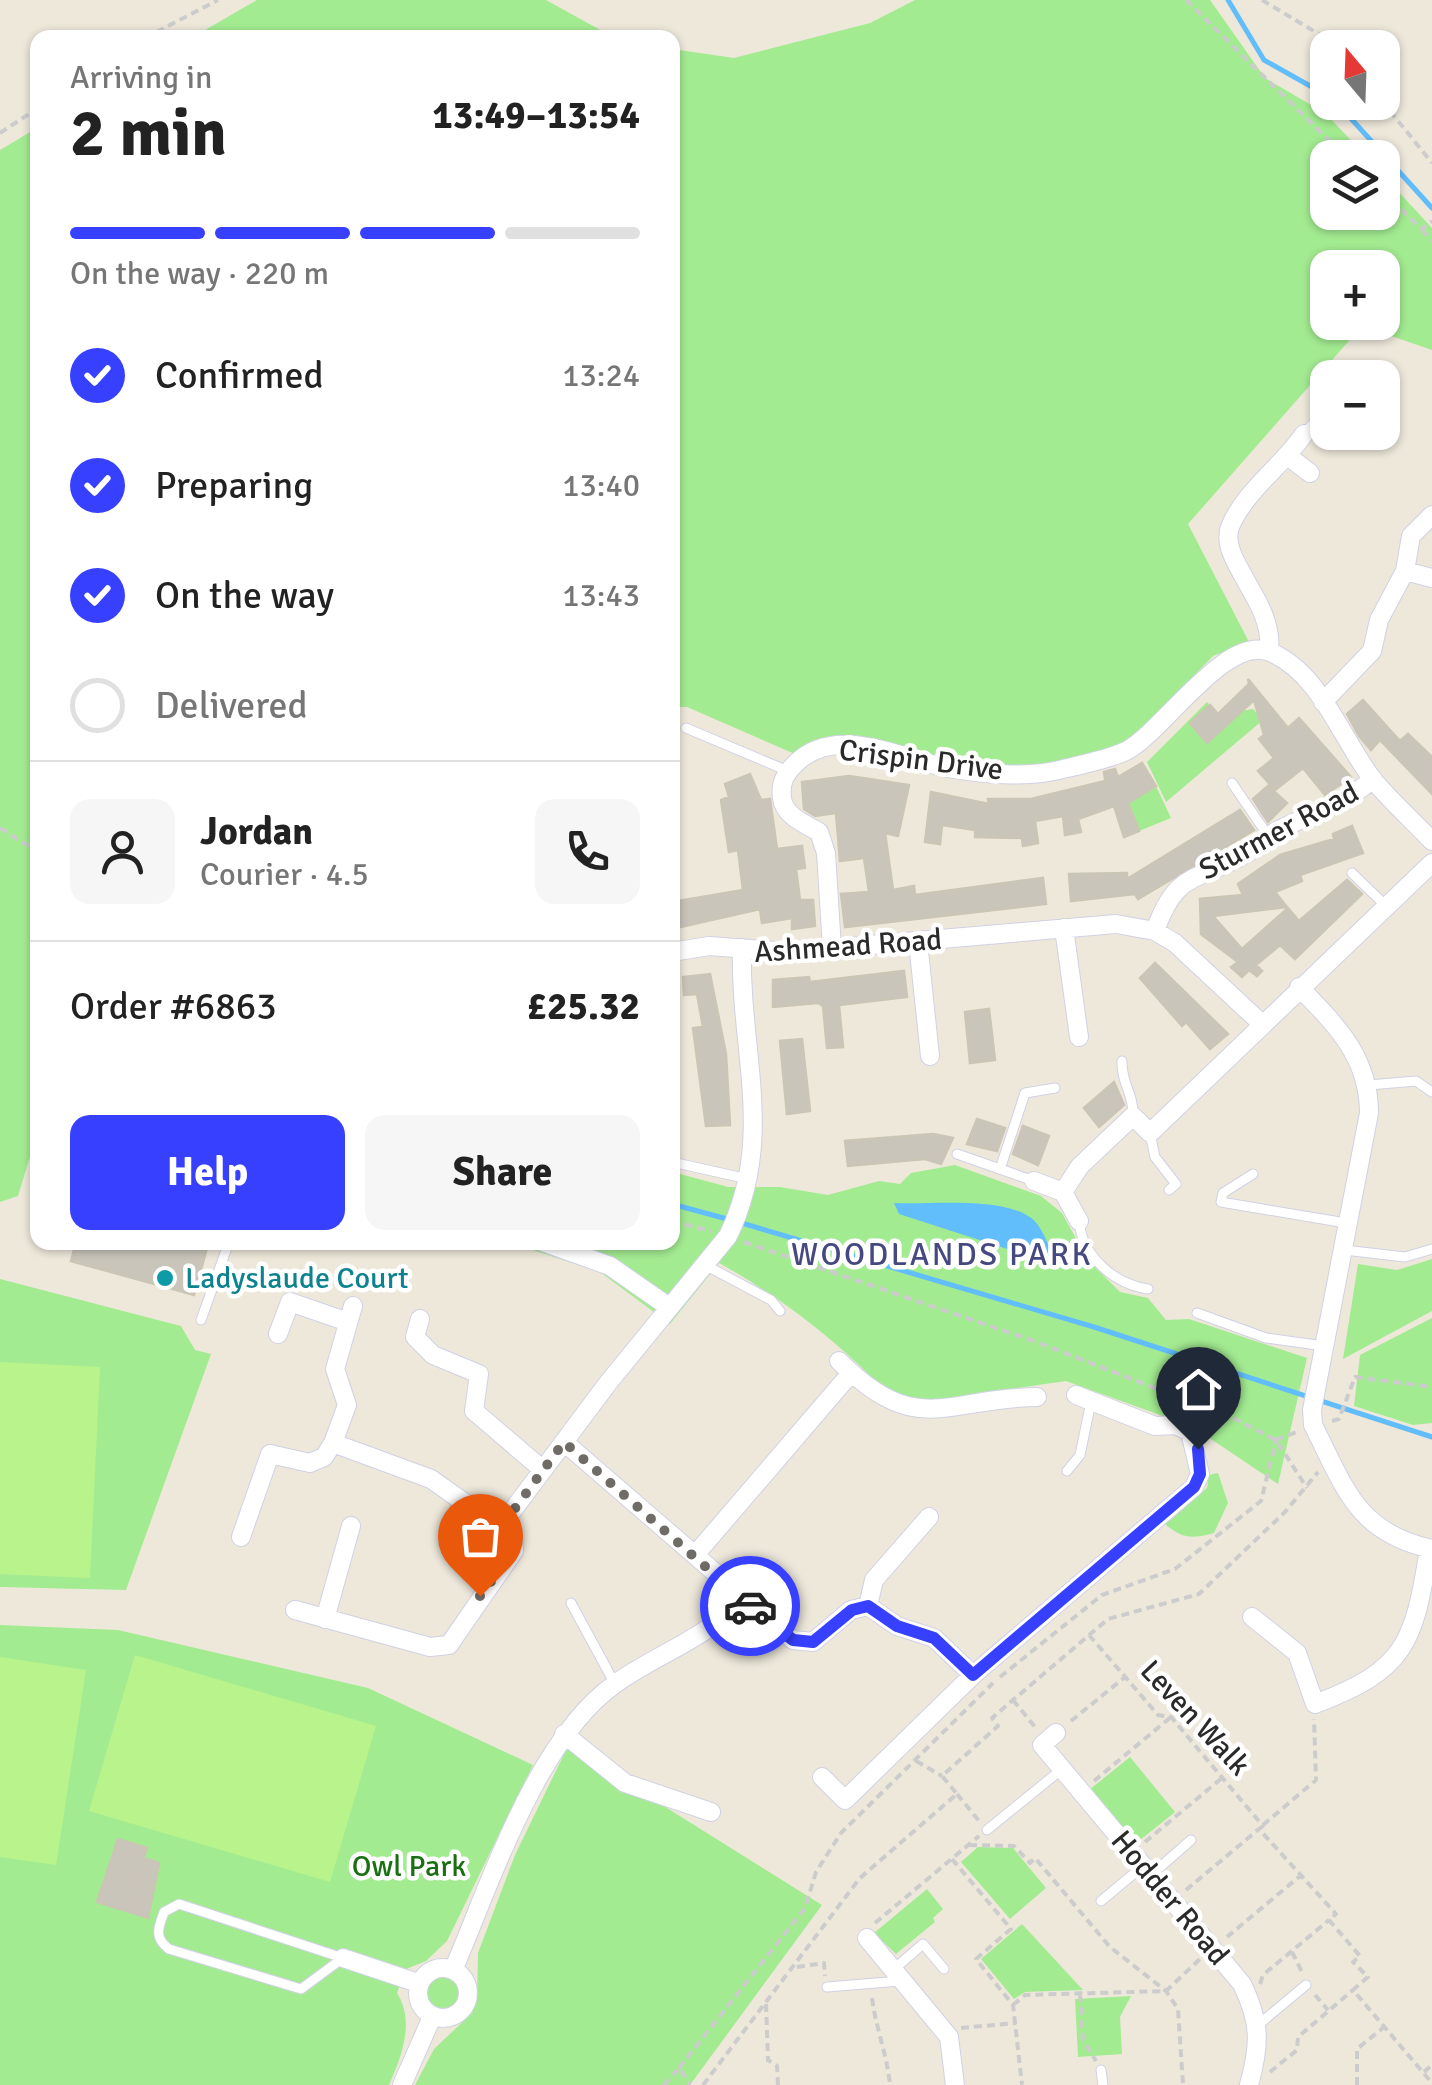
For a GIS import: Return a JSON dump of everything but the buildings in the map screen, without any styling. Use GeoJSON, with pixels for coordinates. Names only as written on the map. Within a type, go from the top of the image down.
{"type":"FeatureCollection","features":[{"type":"Feature","properties":{"kind":"street"},"geometry":{"type":"LineString","coordinates":[[1304,434],[1289,457],[1242,508],[1228,540],[1267,615],[1272,632],[1269,651],[1324,702],[1373,779],[1432,841]]}},
{"type":"Feature","properties":{"kind":"street"},"geometry":{"type":"LineString","coordinates":[[1289,457],[1310,473]]}},
{"type":"Feature","properties":{"kind":"street"},"geometry":{"type":"LineString","coordinates":[[1324,702],[1372,650],[1379,620],[1404,571],[1410,536],[1432,515]]}},
{"type":"Feature","properties":{"kind":"street"},"geometry":{"type":"LineString","coordinates":[[1404,571],[1432,578]]}},
{"type":"Feature","properties":{"kind":"street","name":"Crispin Drive"},"geometry":{"type":"LineString","coordinates":[[788,771],[801,758],[824,748],[858,746],[895,751],[950,769],[998,773],[1062,770],[1124,752],[1155,730],[1225,661],[1248,650],[1269,651]]}},
{"type":"Feature","properties":{"kind":"street"},"geometry":{"type":"LineString","coordinates":[[788,771],[782,801],[794,818],[819,832],[826,853],[832,949]]}},
{"type":"Feature","properties":{"kind":"street","name":"Sturmer Road"},"geometry":{"type":"LineString","coordinates":[[1154,931],[1166,898],[1190,878],[1245,854],[1268,836],[1321,814],[1373,779]]}},
{"type":"Feature","properties":{"kind":"street"},"geometry":{"type":"LineString","coordinates":[[1063,1192],[1080,1166],[1133,1116],[1150,1133],[1384,904],[1432,863]]}},
{"type":"Feature","properties":{"kind":"street","name":"Ashmead Road"},"geometry":{"type":"LineString","coordinates":[[502,1526],[732,1226],[751,1180],[755,1138],[742,948],[788,952],[1116,924],[1154,931],[1176,943],[1261,1022]]}},
{"type":"Feature","properties":{"kind":"street"},"geometry":{"type":"LineString","coordinates":[[1064,928],[1080,1037]]}},
{"type":"Feature","properties":{"kind":"street"},"geometry":{"type":"LineString","coordinates":[[918,942],[930,1056]]}},
{"type":"Feature","properties":{"kind":"street"},"geometry":{"type":"LineString","coordinates":[[680,952],[742,948]]}},
{"type":"Feature","properties":{"kind":"street"},"geometry":{"type":"LineString","coordinates":[[1252,1617],[1296,1652],[1315,1704],[1384,1672],[1402,1650],[1422,1590],[1430,1549],[1376,1528],[1356,1510],[1328,1455],[1314,1410],[1369,1112],[1369,1085],[1340,1030],[1299,988]]}},
{"type":"Feature","properties":{"kind":"street"},"geometry":{"type":"LineString","coordinates":[[1034,1181],[1063,1192],[1079,1220]]}},
{"type":"Feature","properties":{"kind":"street"},"geometry":{"type":"LineString","coordinates":[[565,1250],[610,1266],[669,1307]]}},
{"type":"Feature","properties":{"kind":"street"},"geometry":{"type":"LineString","coordinates":[[241,1536],[270,1454],[310,1462],[324,1456],[333,1444],[347,1405],[335,1368],[351,1314],[290,1302],[278,1334]]}},
{"type":"Feature","properties":{"kind":"street"},"geometry":{"type":"LineString","coordinates":[[420,1318],[415,1336],[434,1356],[480,1374],[474,1411],[542,1470]]}},
{"type":"Feature","properties":{"kind":"street"},"geometry":{"type":"LineString","coordinates":[[695,1555],[845,1367],[886,1400],[916,1411],[1037,1396]]}},
{"type":"Feature","properties":{"kind":"street"},"geometry":{"type":"LineString","coordinates":[[822,1777],[845,1800],[973,1675],[1194,1487],[1200,1474],[1190,1432],[1176,1425],[1155,1426],[1084,1399]]}},
{"type":"Feature","properties":{"kind":"street"},"geometry":{"type":"LineString","coordinates":[[564,1442],[793,1640],[813,1642],[852,1610],[868,1606],[897,1626],[934,1638],[973,1675]]}},
{"type":"Feature","properties":{"kind":"street"},"geometry":{"type":"LineString","coordinates":[[295,1610],[430,1647],[449,1645],[514,1551],[512,1536],[502,1526],[430,1478],[333,1444]]}},
{"type":"Feature","properties":{"kind":"street"},"geometry":{"type":"LineString","coordinates":[[868,1606],[874,1580],[929,1517]]}},
{"type":"Feature","properties":{"kind":"street"},"geometry":{"type":"LineString","coordinates":[[324,1620],[351,1526]]}},
{"type":"Feature","properties":{"kind":"street"},"geometry":{"type":"LineString","coordinates":[[454,1968],[536,1781],[564,1734],[615,1684],[698,1639],[742,1599]]}},
{"type":"Feature","properties":{"kind":"street"},"geometry":{"type":"LineString","coordinates":[[564,1734],[624,1784],[711,1812]]}},
{"type":"Feature","properties":{"kind":"street","name":"Hodder Road"},"geometry":{"type":"LineString","coordinates":[[1052,1737],[1042,1745],[1214,1948],[1250,2001],[1260,2046],[1248,2085]]}},
{"type":"Feature","properties":{"kind":"street"},"geometry":{"type":"LineString","coordinates":[[868,1938],[949,2037],[955,2085]]}},
{"type":"Feature","properties":{"kind":"street"},"geometry":{"type":"LineString","coordinates":[[343,1958],[418,1983]]}},
{"type":"Feature","properties":{"kind":"street"},"geometry":{"type":"LineString","coordinates":[[434,1968],[454,1968],[467,1980],[468,2002],[453,2017],[432,2017],[419,2004],[418,1983],[434,1968]]}},
{"type":"Feature","properties":{"kind":"street"},"geometry":{"type":"LineString","coordinates":[[402,2085],[432,2017]]}},
{"type":"Feature","properties":{"kind":"lane"},"geometry":{"type":"LineString","coordinates":[[1304,434],[1310,427]]}},
{"type":"Feature","properties":{"kind":"lane"},"geometry":{"type":"LineString","coordinates":[[686,728],[788,771]]}},
{"type":"Feature","properties":{"kind":"lane"},"geometry":{"type":"LineString","coordinates":[[1232,782],[1268,836]]}},
{"type":"Feature","properties":{"kind":"lane"},"geometry":{"type":"LineString","coordinates":[[1352,872],[1384,904]]}},
{"type":"Feature","properties":{"kind":"lane"},"geometry":{"type":"LineString","coordinates":[[1122,1061],[1122,1080],[1134,1097],[1133,1116]]}},
{"type":"Feature","properties":{"kind":"lane"},"geometry":{"type":"LineString","coordinates":[[1369,1085],[1416,1081],[1432,1092]]}},
{"type":"Feature","properties":{"kind":"lane"},"geometry":{"type":"LineString","coordinates":[[1000,1169],[1025,1093],[1055,1088]]}},
{"type":"Feature","properties":{"kind":"lane"},"geometry":{"type":"LineString","coordinates":[[1150,1133],[1156,1157],[1176,1184],[1168,1190]]}},
{"type":"Feature","properties":{"kind":"lane"},"geometry":{"type":"LineString","coordinates":[[956,1154],[1034,1181]]}},
{"type":"Feature","properties":{"kind":"lane"},"geometry":{"type":"LineString","coordinates":[[680,1164],[751,1180]]}},
{"type":"Feature","properties":{"kind":"lane"},"geometry":{"type":"LineString","coordinates":[[1253,1174],[1223,1193],[1221,1202],[1346,1223]]}},
{"type":"Feature","properties":{"kind":"lane"},"geometry":{"type":"LineString","coordinates":[[1079,1220],[1093,1256],[1112,1276],[1129,1286],[1148,1289]]}},
{"type":"Feature","properties":{"kind":"lane"},"geometry":{"type":"LineString","coordinates":[[1342,1250],[1406,1257],[1432,1249]]}},
{"type":"Feature","properties":{"kind":"lane"},"geometry":{"type":"LineString","coordinates":[[201,1320],[226,1250]]}},
{"type":"Feature","properties":{"kind":"lane"},"geometry":{"type":"LineString","coordinates":[[705,1265],[771,1300],[780,1311]]}},
{"type":"Feature","properties":{"kind":"lane"},"geometry":{"type":"LineString","coordinates":[[1198,1313],[1266,1338],[1324,1346]]}},
{"type":"Feature","properties":{"kind":"lane"},"geometry":{"type":"LineString","coordinates":[[1067,1471],[1080,1455],[1084,1399]]}},
{"type":"Feature","properties":{"kind":"lane"},"geometry":{"type":"LineString","coordinates":[[571,1603],[615,1684]]}},
{"type":"Feature","properties":{"kind":"lane"},"geometry":{"type":"LineString","coordinates":[[987,1830],[1062,1769]]}},
{"type":"Feature","properties":{"kind":"lane"},"geometry":{"type":"LineString","coordinates":[[1101,1901],[1142,1865],[1191,1840]]}},
{"type":"Feature","properties":{"kind":"lane"},"geometry":{"type":"LineString","coordinates":[[179,1904],[343,1958],[301,1988],[169,1949],[160,1943],[157,1931],[164,1912],[179,1904]]}},
{"type":"Feature","properties":{"kind":"lane"},"geometry":{"type":"LineString","coordinates":[[827,1988],[870,1984],[898,1974],[923,1944],[944,1969]]}},
{"type":"Feature","properties":{"kind":"lane"},"geometry":{"type":"LineString","coordinates":[[1256,2027],[1306,1985]]}},
{"type":"Feature","properties":{"kind":"lane"},"geometry":{"type":"LineString","coordinates":[[1102,2070],[1102,2085]]}},
{"type":"Feature","properties":{"kind":"path"},"geometry":{"type":"LineString","coordinates":[[161,30],[218,0]]}},
{"type":"Feature","properties":{"kind":"path"},"geometry":{"type":"LineString","coordinates":[[1186,0],[1328,140]]}},
{"type":"Feature","properties":{"kind":"path"},"geometry":{"type":"LineString","coordinates":[[1262,0],[1312,30]]}},
{"type":"Feature","properties":{"kind":"path"},"geometry":{"type":"LineString","coordinates":[[0,133],[30,113]]}},
{"type":"Feature","properties":{"kind":"path"},"geometry":{"type":"LineString","coordinates":[[1397,120],[1432,163]]}},
{"type":"Feature","properties":{"kind":"path"},"geometry":{"type":"LineString","coordinates":[[1400,209],[1432,241]]}},
{"type":"Feature","properties":{"kind":"path"},"geometry":{"type":"LineString","coordinates":[[1422,229],[1432,221]]}},
{"type":"Feature","properties":{"kind":"path"},"geometry":{"type":"LineString","coordinates":[[0,828],[30,847]]}},
{"type":"Feature","properties":{"kind":"path"},"geometry":{"type":"LineString","coordinates":[[680,1222],[732,1226],[1235,1418],[1276,1440],[1308,1488]]}},
{"type":"Feature","properties":{"kind":"path"},"geometry":{"type":"LineString","coordinates":[[1340,1418],[1355,1377],[1432,1386]]}},
{"type":"Feature","properties":{"kind":"path"},"geometry":{"type":"LineString","coordinates":[[664,2085],[805,1908],[816,1872],[841,1833],[994,1683],[1102,1595],[1175,1569],[1260,1502],[1276,1440],[1314,1410]]}},
{"type":"Feature","properties":{"kind":"path"},"geometry":{"type":"LineString","coordinates":[[942,1776],[998,1726],[992,1718],[1108,1618],[1199,1594],[1308,1488],[1328,1455]]}},
{"type":"Feature","properties":{"kind":"path","name":"Leven Walk"},"geometry":{"type":"LineString","coordinates":[[1089,1635],[1158,1715],[1171,1718],[1300,1876],[1336,1914],[1329,1920],[1360,1956],[1354,1962],[1368,1978],[1353,1990]]}},
{"type":"Feature","properties":{"kind":"path"},"geometry":{"type":"LineString","coordinates":[[1012,1700],[1052,1737],[1125,1677]]}},
{"type":"Feature","properties":{"kind":"path"},"geometry":{"type":"LineString","coordinates":[[1173,1901],[1316,1780],[1315,1704]]}},
{"type":"Feature","properties":{"kind":"path"},"geometry":{"type":"LineString","coordinates":[[1081,1792],[1171,1718]]}},
{"type":"Feature","properties":{"kind":"path"},"geometry":{"type":"LineString","coordinates":[[868,1938],[871,1927],[987,1830],[942,1776],[915,1760]]}},
{"type":"Feature","properties":{"kind":"path"},"geometry":{"type":"LineString","coordinates":[[1142,1865],[1222,1778]]}},
{"type":"Feature","properties":{"kind":"path"},"geometry":{"type":"LineString","coordinates":[[703,2085],[860,1878],[956,1794]]}},
{"type":"Feature","properties":{"kind":"path"},"geometry":{"type":"LineString","coordinates":[[969,1845],[1014,1846],[1030,1863],[1035,1858],[1110,1947],[1166,1990],[1178,2008],[1182,2085]]}},
{"type":"Feature","properties":{"kind":"path"},"geometry":{"type":"LineString","coordinates":[[952,1859],[1011,1929],[976,1959],[1013,2004],[1022,2085]]}},
{"type":"Feature","properties":{"kind":"path"},"geometry":{"type":"LineString","coordinates":[[1013,2004],[1026,1995],[1166,1990],[1300,1876]]}},
{"type":"Feature","properties":{"kind":"path"},"geometry":{"type":"LineString","coordinates":[[1250,2001],[1263,1976],[1329,1920]]}},
{"type":"Feature","properties":{"kind":"path"},"geometry":{"type":"LineString","coordinates":[[1292,1952],[1300,1962],[1306,1985],[1328,2010]]}},
{"type":"Feature","properties":{"kind":"path"},"geometry":{"type":"LineString","coordinates":[[797,1966],[824,1963],[827,1988]]}},
{"type":"Feature","properties":{"kind":"path"},"geometry":{"type":"LineString","coordinates":[[870,1984],[890,2085]]}},
{"type":"Feature","properties":{"kind":"path"},"geometry":{"type":"LineString","coordinates":[[1269,2073],[1298,2050],[1298,2036],[1353,1990],[1432,2082]]}},
{"type":"Feature","properties":{"kind":"path"},"geometry":{"type":"LineString","coordinates":[[1080,1994],[1083,2040],[1102,2070]]}},
{"type":"Feature","properties":{"kind":"path"},"geometry":{"type":"LineString","coordinates":[[766,2004],[768,2060],[777,2066],[778,2085]]}},
{"type":"Feature","properties":{"kind":"path"},"geometry":{"type":"LineString","coordinates":[[949,2037],[960,2028],[1016,2023]]}},
{"type":"Feature","properties":{"kind":"path"},"geometry":{"type":"LineString","coordinates":[[1357,2085],[1357,2049],[1384,2026]]}},
{"type":"Feature","properties":{"kind":"path"},"geometry":{"type":"LineString","coordinates":[[1424,2072],[1432,2064]]}},
{"type":"Feature","properties":{"kind":"path"},"geometry":{"type":"LineString","coordinates":[[679,2068],[690,2085]]}},
{"type":"Feature","properties":{"kind":"green space"},"geometry":{"type":"Polygon","coordinates":[[[257,0],[546,0],[600,30],[205,30],[257,0]]]}},
{"type":"Feature","properties":{"kind":"green space"},"geometry":{"type":"Polygon","coordinates":[[[915,0],[1210,0],[1265,78],[1310,104],[1310,120],[1332,120],[1351,140],[1310,140],[1310,230],[1400,230],[1400,193],[1432,228],[1432,350],[1400,339],[1400,250],[1310,250],[1310,340],[1350,340],[1332,360],[1310,360],[1310,385],[1188,524],[1249,642],[1213,656],[1123,748],[1060,764],[998,770],[878,742],[797,755],[680,707],[680,50],[734,58],[870,23],[915,0]]]}},
{"type":"Feature","properties":{"kind":"green space"},"geometry":{"type":"Polygon","coordinates":[[[30,132],[30,1156],[18,1196],[0,1202],[0,150],[30,132]]]}},
{"type":"Feature","properties":{"kind":"green space"},"geometry":{"type":"Polygon","coordinates":[[[1207,702],[1209,705],[1190,723],[1207,742],[1241,711],[1253,709],[1263,720],[1166,802],[1147,762],[1207,702]]]}},
{"type":"Feature","properties":{"kind":"green space"},"geometry":{"type":"Polygon","coordinates":[[[1156,786],[1171,818],[1139,831],[1128,803],[1156,786]]]}},
{"type":"Feature","properties":{"kind":"green space"},"geometry":{"type":"Polygon","coordinates":[[[955,1165],[1041,1196],[1062,1213],[1088,1260],[1120,1292],[1148,1298],[1166,1320],[1189,1319],[1307,1358],[1278,1484],[1193,1427],[1066,1381],[930,1401],[891,1397],[810,1323],[719,1263],[670,1324],[600,1272],[532,1250],[680,1250],[680,1174],[728,1187],[780,1187],[828,1195],[879,1181],[900,1184],[911,1173],[955,1165]]]}},
{"type":"Feature","properties":{"kind":"green space"},"geometry":{"type":"Polygon","coordinates":[[[1432,1259],[1432,1311],[1343,1359],[1358,1264],[1397,1270],[1432,1259]]]}},
{"type":"Feature","properties":{"kind":"green space"},"geometry":{"type":"Polygon","coordinates":[[[0,1279],[181,1326],[195,1350],[211,1354],[126,1590],[0,1587],[0,1279]]]}},
{"type":"Feature","properties":{"kind":"green space"},"geometry":{"type":"Polygon","coordinates":[[[1432,1318],[1432,1423],[1413,1425],[1354,1406],[1360,1355],[1432,1318]]]}},
{"type":"Feature","properties":{"kind":"green space"},"geometry":{"type":"Polygon","coordinates":[[[0,1362],[100,1367],[90,1578],[0,1574],[0,1362]]]}},
{"type":"Feature","properties":{"kind":"green space"},"geometry":{"type":"Polygon","coordinates":[[[1218,1473],[1228,1503],[1214,1533],[1188,1536],[1165,1524],[1207,1488],[1209,1475],[1218,1473]]]}},
{"type":"Feature","properties":{"kind":"green space","name":"Owl Park"},"geometry":{"type":"Polygon","coordinates":[[[0,1625],[118,1630],[368,1688],[533,1765],[447,1941],[426,1961],[406,1969],[397,1993],[405,2015],[405,2039],[389,2085],[0,2085],[0,1625]]]}},
{"type":"Feature","properties":{"kind":"green space"},"geometry":{"type":"Polygon","coordinates":[[[135,1655],[376,1726],[330,1882],[89,1811],[135,1655]]]}},
{"type":"Feature","properties":{"kind":"green space"},"geometry":{"type":"Polygon","coordinates":[[[0,1657],[86,1670],[56,1865],[0,1857],[0,1657]]]}},
{"type":"Feature","properties":{"kind":"green space"},"geometry":{"type":"Polygon","coordinates":[[[568,1746],[822,1905],[690,2085],[415,2085],[434,2049],[472,2013],[477,2000],[478,1953],[515,1855],[568,1746]]]}},
{"type":"Feature","properties":{"kind":"green space"},"geometry":{"type":"Polygon","coordinates":[[[1130,1757],[1175,1812],[1134,1845],[1089,1790],[1130,1757]]]}},
{"type":"Feature","properties":{"kind":"green space"},"geometry":{"type":"Polygon","coordinates":[[[978,1847],[1013,1848],[1046,1888],[1010,1919],[961,1862],[978,1847]]]}},
{"type":"Feature","properties":{"kind":"green space"},"geometry":{"type":"Polygon","coordinates":[[[927,1889],[943,1909],[933,1918],[935,1922],[896,1954],[874,1933],[927,1889]]]}},
{"type":"Feature","properties":{"kind":"green space"},"geometry":{"type":"Polygon","coordinates":[[[1022,1924],[1083,1990],[1025,1992],[1014,1999],[981,1959],[1022,1924]]]}},
{"type":"Feature","properties":{"kind":"green space"},"geometry":{"type":"Polygon","coordinates":[[[441,1975],[454,1980],[459,1993],[454,2006],[441,2011],[428,2006],[423,1993],[428,1980],[441,1975]]]}},
{"type":"Feature","properties":{"kind":"green space"},"geometry":{"type":"Polygon","coordinates":[[[1131,1996],[1120,2017],[1122,2054],[1078,2057],[1075,1999],[1131,1996]]]}},
{"type":"Feature","properties":{"kind":"water"},"geometry":{"type":"Polygon","coordinates":[[[894,1203],[971,1203],[1027,1215],[1038,1225],[1060,1266],[899,1214],[894,1203]]]}},
{"type":"Feature","properties":{"kind":"waterway"},"geometry":{"type":"LineString","coordinates":[[1228,0],[1264,60],[1310,86]]}},
{"type":"Feature","properties":{"kind":"waterway"},"geometry":{"type":"LineString","coordinates":[[1352,120],[1432,208]]}},
{"type":"Feature","properties":{"kind":"waterway"},"geometry":{"type":"LineString","coordinates":[[680,1206],[727,1219]]}},
{"type":"Feature","properties":{"kind":"waterway"},"geometry":{"type":"LineString","coordinates":[[738,1222],[1094,1327],[1432,1437]]}},
{"type":"Feature","properties":{"kind":"way so far"},"geometry":{"type":"LineString","coordinates":[[480,1596],[514,1551],[512,1536],[502,1526],[564,1442],[750,1606]]}},
{"type":"Feature","properties":{"kind":"place","name":"Ladyslaude Court"},"geometry":{"type":"Point","coordinates":[165,1278]}},
{"type":"Feature","properties":{"kind":"district","name":"WOODLANDS PARK"},"geometry":{"type":"Point","coordinates":[942,1254]}},
{"type":"Feature","properties":{"kind":"route"},"geometry":{"type":"LineString","coordinates":[[750,1606],[793,1640],[813,1642],[833,1630],[852,1610],[868,1606],[897,1626],[934,1638],[973,1675],[1194,1487],[1200,1474],[1198,1449]]}}]}
